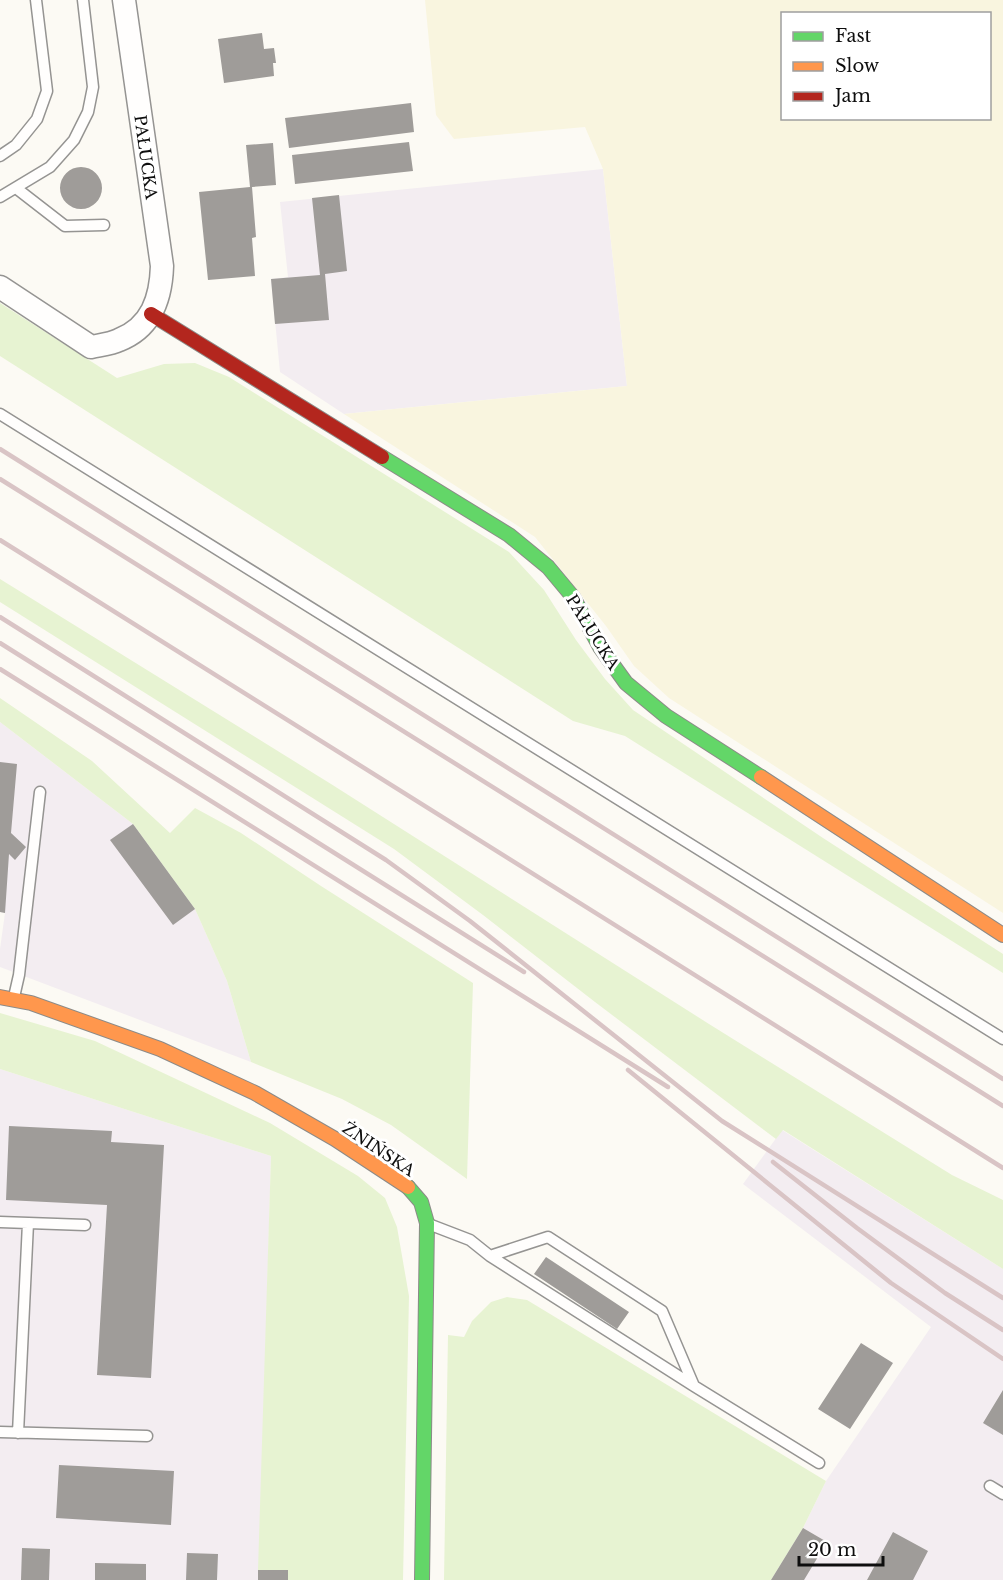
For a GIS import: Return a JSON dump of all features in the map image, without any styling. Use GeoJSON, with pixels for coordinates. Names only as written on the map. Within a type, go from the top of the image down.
{"type":"FeatureCollection","features":[{"type":"Feature","properties":{"kind":"street","name":"PAŁUCKA"},"geometry":{"type":"LineString","coordinates":[[0,287],[91,347],[120,340],[139,329],[151,314],[161,286],[162,266],[124,0]]}},
{"type":"Feature","properties":{"kind":"street","name":"PAŁUCKA"},"geometry":{"type":"LineString","coordinates":[[151,314],[508,535],[548,567],[573,597],[600,647],[626,683],[666,716],[1003,935]]}},
{"type":"Feature","properties":{"kind":"street","name":"ŻNIŃSKA"},"geometry":{"type":"LineString","coordinates":[[7,998],[31,1003],[160,1049],[255,1093],[335,1139],[406,1185],[421,1202],[428,1223],[422,1580]]}},
{"type":"Feature","properties":{"kind":"lane"},"geometry":{"type":"LineString","coordinates":[[0,156],[16,146],[37,119],[47,91],[36,0]]}},
{"type":"Feature","properties":{"kind":"lane"},"geometry":{"type":"LineString","coordinates":[[0,197],[50,167],[74,140],[88,112],[93,87],[83,0]]}},
{"type":"Feature","properties":{"kind":"lane"},"geometry":{"type":"LineString","coordinates":[[16,188],[65,226],[104,225]]}},
{"type":"Feature","properties":{"kind":"lane"},"geometry":{"type":"LineString","coordinates":[[0,414],[1003,1039]]}},
{"type":"Feature","properties":{"kind":"lane"},"geometry":{"type":"LineString","coordinates":[[7,998],[19,975],[40,792]]}},
{"type":"Feature","properties":{"kind":"lane"},"geometry":{"type":"LineString","coordinates":[[0,1222],[85,1225]]}},
{"type":"Feature","properties":{"kind":"lane"},"geometry":{"type":"LineString","coordinates":[[18,1433],[28,1223]]}},
{"type":"Feature","properties":{"kind":"lane"},"geometry":{"type":"LineString","coordinates":[[428,1223],[470,1240],[490,1256],[819,1463]]}},
{"type":"Feature","properties":{"kind":"lane"},"geometry":{"type":"LineString","coordinates":[[490,1256],[548,1238],[567,1250],[662,1311],[694,1386]]}},
{"type":"Feature","properties":{"kind":"lane"},"geometry":{"type":"LineString","coordinates":[[0,1432],[147,1436]]}},
{"type":"Feature","properties":{"kind":"lane"},"geometry":{"type":"LineString","coordinates":[[990,1486],[1003,1494]]}},
{"type":"Feature","properties":{"kind":"shaded area"},"geometry":{"type":"Polygon","coordinates":[[[425,0],[1003,0],[1003,913],[669,698],[634,666],[606,626],[535,537],[344,414],[627,386],[603,169],[585,127],[454,139],[436,115],[425,0]]]}},
{"type":"Feature","properties":{"kind":"shaded area"},"geometry":{"type":"Polygon","coordinates":[[[603,169],[627,386],[344,414],[280,372],[271,279],[288,277],[280,202],[603,169]]]}},
{"type":"Feature","properties":{"kind":"shaded area"},"geometry":{"type":"Polygon","coordinates":[[[0,722],[133,824],[195,909],[227,981],[251,1062],[0,967],[5,913],[0,912],[0,722]]]}},
{"type":"Feature","properties":{"kind":"shaded area"},"geometry":{"type":"Polygon","coordinates":[[[0,1069],[271,1156],[260,1545],[302,1580],[0,1580],[0,1069]]]}},
{"type":"Feature","properties":{"kind":"shaded area"},"geometry":{"type":"Polygon","coordinates":[[[782,1130],[1003,1269],[1003,1580],[771,1580],[803,1528],[826,1481],[931,1327],[743,1184],[782,1130]]]}},
{"type":"Feature","properties":{"kind":"green space"},"geometry":{"type":"Polygon","coordinates":[[[0,303],[117,378],[164,364],[195,363],[229,377],[509,552],[544,590],[576,640],[605,679],[633,710],[823,838],[1003,954],[1003,973],[625,736],[573,721],[0,356],[0,303]]]}},
{"type":"Feature","properties":{"kind":"green space"},"geometry":{"type":"Polygon","coordinates":[[[0,579],[331,784],[952,1175],[1003,1200],[1003,1269],[783,1130],[776,1139],[394,849],[0,602],[0,579]]]}},
{"type":"Feature","properties":{"kind":"green space"},"geometry":{"type":"Polygon","coordinates":[[[0,698],[92,761],[170,833],[195,808],[241,833],[473,983],[467,1179],[391,1125],[342,1099],[251,1062],[227,981],[195,909],[133,824],[0,722],[0,698]]]}},
{"type":"Feature","properties":{"kind":"green space"},"geometry":{"type":"Polygon","coordinates":[[[0,1013],[95,1041],[270,1123],[358,1176],[385,1198],[397,1227],[409,1296],[403,1580],[288,1580],[288,1570],[258,1570],[271,1156],[0,1069],[0,1013]]]}},
{"type":"Feature","properties":{"kind":"green space"},"geometry":{"type":"Polygon","coordinates":[[[507,1297],[527,1300],[826,1481],[803,1528],[771,1580],[444,1580],[448,1335],[464,1337],[472,1321],[491,1302],[507,1297]]]}},
{"type":"Feature","properties":{"kind":"building"},"geometry":{"type":"Polygon","coordinates":[[[262,33],[264,49],[274,48],[276,63],[273,63],[274,76],[224,83],[218,39],[262,33]]]}},
{"type":"Feature","properties":{"kind":"building"},"geometry":{"type":"Polygon","coordinates":[[[411,103],[414,132],[289,148],[285,118],[411,103]]]}},
{"type":"Feature","properties":{"kind":"building"},"geometry":{"type":"Polygon","coordinates":[[[409,142],[413,171],[295,184],[292,155],[409,142]]]}},
{"type":"Feature","properties":{"kind":"building"},"geometry":{"type":"Polygon","coordinates":[[[273,143],[276,185],[252,187],[256,237],[252,238],[255,276],[208,280],[199,192],[250,187],[246,145],[273,143]]]}},
{"type":"Feature","properties":{"kind":"building"},"geometry":{"type":"Polygon","coordinates":[[[81,167],[89,168],[96,173],[101,180],[101,196],[96,203],[89,208],[81,209],[73,208],[66,203],[61,196],[60,188],[61,180],[66,173],[73,168],[81,167]]]}},
{"type":"Feature","properties":{"kind":"building"},"geometry":{"type":"Polygon","coordinates":[[[339,195],[347,271],[325,274],[329,320],[275,324],[271,279],[320,275],[312,198],[339,195]]]}},
{"type":"Feature","properties":{"kind":"building"},"geometry":{"type":"Polygon","coordinates":[[[0,762],[17,764],[11,833],[26,847],[15,860],[9,854],[5,913],[0,912],[0,762]]]}},
{"type":"Feature","properties":{"kind":"building"},"geometry":{"type":"Polygon","coordinates":[[[133,824],[195,909],[173,925],[110,840],[133,824]]]}},
{"type":"Feature","properties":{"kind":"building"},"geometry":{"type":"Polygon","coordinates":[[[9,1126],[112,1131],[111,1142],[164,1145],[151,1378],[97,1375],[107,1205],[6,1200],[9,1126]]]}},
{"type":"Feature","properties":{"kind":"building"},"geometry":{"type":"Polygon","coordinates":[[[546,1257],[629,1312],[617,1329],[534,1274],[546,1257]]]}},
{"type":"Feature","properties":{"kind":"building"},"geometry":{"type":"Polygon","coordinates":[[[861,1343],[893,1363],[850,1429],[818,1409],[861,1343]]]}},
{"type":"Feature","properties":{"kind":"building"},"geometry":{"type":"Polygon","coordinates":[[[1003,1390],[1003,1435],[983,1423],[1003,1390]]]}},
{"type":"Feature","properties":{"kind":"building"},"geometry":{"type":"Polygon","coordinates":[[[59,1465],[174,1471],[171,1525],[56,1518],[59,1465]]]}},
{"type":"Feature","properties":{"kind":"building"},"geometry":{"type":"Polygon","coordinates":[[[803,1528],[827,1542],[804,1580],[771,1580],[803,1528]]]}},
{"type":"Feature","properties":{"kind":"building"},"geometry":{"type":"Polygon","coordinates":[[[893,1532],[928,1551],[913,1580],[867,1580],[893,1532]]]}},
{"type":"Feature","properties":{"kind":"building"},"geometry":{"type":"Polygon","coordinates":[[[22,1548],[50,1549],[49,1580],[21,1580],[22,1548]]]}},
{"type":"Feature","properties":{"kind":"building"},"geometry":{"type":"Polygon","coordinates":[[[187,1553],[218,1554],[217,1580],[186,1580],[187,1553]]]}},
{"type":"Feature","properties":{"kind":"building"},"geometry":{"type":"Polygon","coordinates":[[[95,1563],[146,1564],[146,1580],[95,1580],[95,1563]]]}},
{"type":"Feature","properties":{"kind":"building"},"geometry":{"type":"Polygon","coordinates":[[[258,1570],[288,1570],[288,1580],[258,1580],[258,1570]]]}},
{"type":"Feature","properties":{"kind":"railway"},"geometry":{"type":"LineString","coordinates":[[0,449],[1003,1079]]}},
{"type":"Feature","properties":{"kind":"railway"},"geometry":{"type":"LineString","coordinates":[[0,479],[1003,1106]]}},
{"type":"Feature","properties":{"kind":"railway"},"geometry":{"type":"LineString","coordinates":[[0,540],[1003,1168]]}},
{"type":"Feature","properties":{"kind":"railway"},"geometry":{"type":"LineString","coordinates":[[0,617],[386,860],[470,921],[722,1121],[1003,1298]]}},
{"type":"Feature","properties":{"kind":"railway"},"geometry":{"type":"LineString","coordinates":[[0,643],[524,972]]}},
{"type":"Feature","properties":{"kind":"railway"},"geometry":{"type":"LineString","coordinates":[[0,669],[668,1087]]}},
{"type":"Feature","properties":{"kind":"railway"},"geometry":{"type":"LineString","coordinates":[[628,1070],[891,1283],[1003,1359]]}},
{"type":"Feature","properties":{"kind":"railway"},"geometry":{"type":"LineString","coordinates":[[773,1162],[945,1293],[1003,1330]]}},
{"type":"Feature","properties":{"kind":"traffic: fast"},"geometry":{"type":"LineString","coordinates":[[382,457],[509,535],[548,567],[573,597],[600,647],[626,683],[666,716],[761,777]]}},
{"type":"Feature","properties":{"kind":"traffic: fast"},"geometry":{"type":"LineString","coordinates":[[408,1187],[421,1202],[427,1223],[422,1580]]}},
{"type":"Feature","properties":{"kind":"traffic: slow"},"geometry":{"type":"LineString","coordinates":[[761,777],[1003,935]]}},
{"type":"Feature","properties":{"kind":"traffic: slow"},"geometry":{"type":"LineString","coordinates":[[0,997],[31,1003],[160,1049],[255,1093],[335,1139],[408,1187]]}},
{"type":"Feature","properties":{"kind":"traffic: jam"},"geometry":{"type":"LineString","coordinates":[[151,314],[382,457]]}}]}
